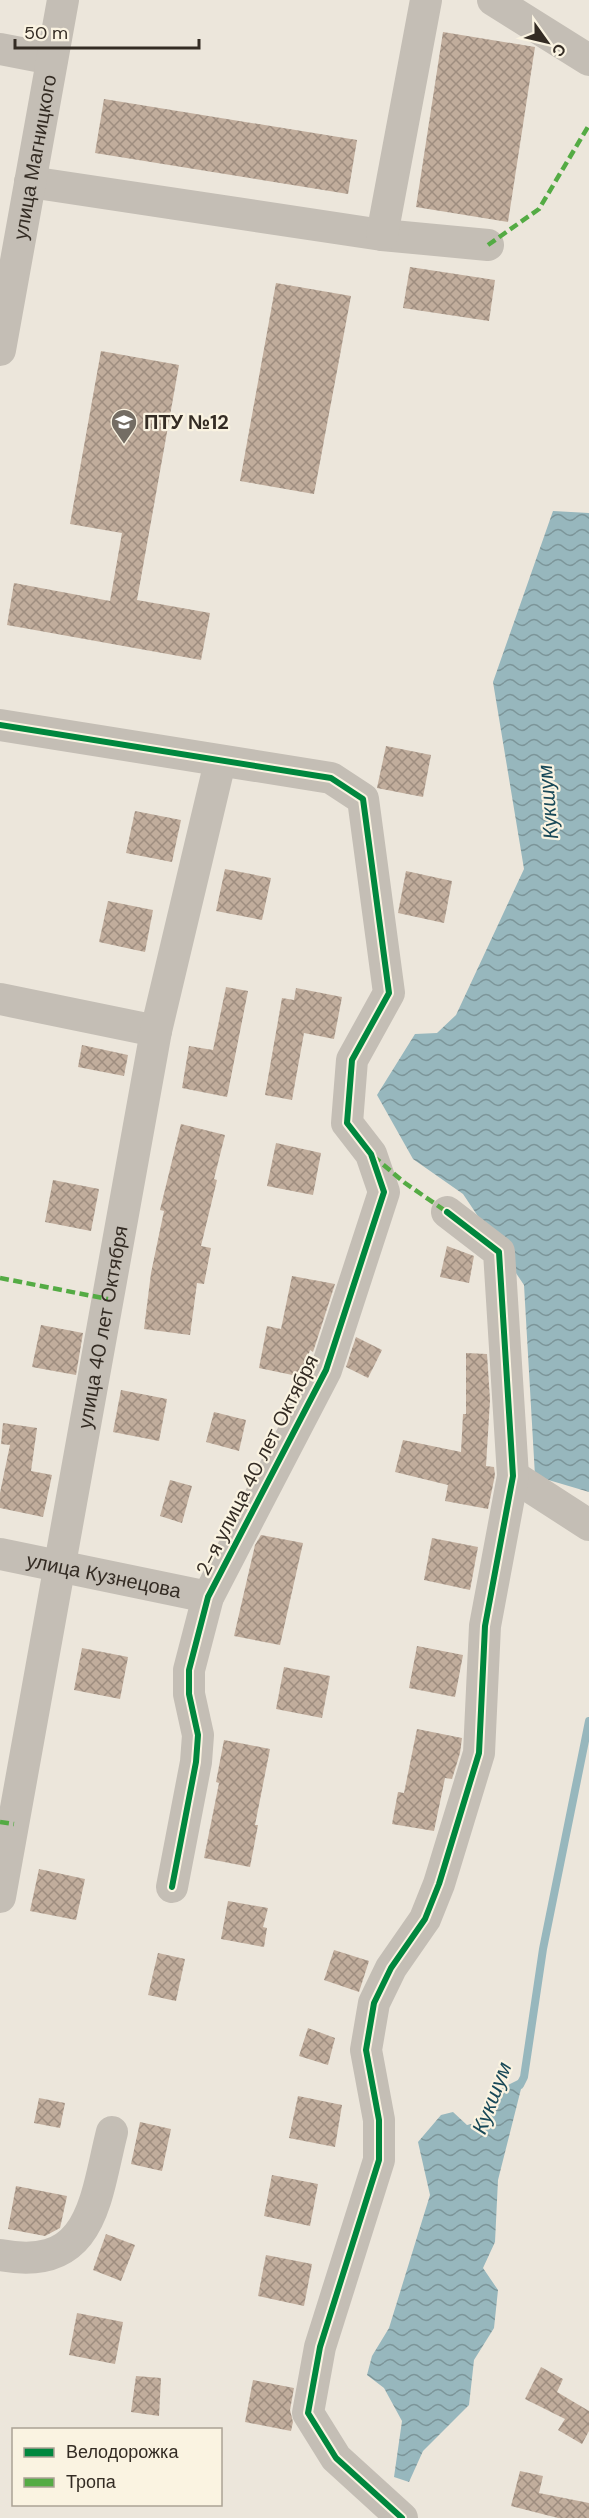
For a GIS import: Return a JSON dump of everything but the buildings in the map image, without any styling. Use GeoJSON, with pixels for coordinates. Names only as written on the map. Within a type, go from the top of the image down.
{"type":"FeatureCollection","features":[{"type":"Feature","properties":{"kind":"street","name":"улица Магницкого"},"geometry":{"type":"LineString","coordinates":[[0,350],[63,0]]}},
{"type":"Feature","properties":{"kind":"street"},"geometry":{"type":"LineString","coordinates":[[382,235],[426,0]]}},
{"type":"Feature","properties":{"kind":"street"},"geometry":{"type":"LineString","coordinates":[[494,0],[589,60]]}},
{"type":"Feature","properties":{"kind":"street"},"geometry":{"type":"LineString","coordinates":[[0,49],[52,58]]}},
{"type":"Feature","properties":{"kind":"street"},"geometry":{"type":"LineString","coordinates":[[30,182],[382,235],[488,245]]}},
{"type":"Feature","properties":{"kind":"street","name":"2-я улица 40 лет Октября"},"geometry":{"type":"LineString","coordinates":[[0,725],[331,778],[363,800],[389,993],[352,1060],[347,1123],[371,1154],[384,1192],[326,1370],[208,1597],[189,1671],[189,1694],[198,1735],[196,1762],[172,1887]]}},
{"type":"Feature","properties":{"kind":"street","name":"улица 40 лет Октября"},"geometry":{"type":"LineString","coordinates":[[0,1897],[156,1031],[220,762]]}},
{"type":"Feature","properties":{"kind":"street"},"geometry":{"type":"LineString","coordinates":[[0,999],[156,1031]]}},
{"type":"Feature","properties":{"kind":"street"},"geometry":{"type":"LineString","coordinates":[[402,2518],[336,2458],[308,2413],[320,2347],[379,2160],[379,2120],[366,2050],[374,2004],[391,1968],[425,1919],[439,1884],[479,1753],[485,1626],[513,1476],[499,1252],[447,1212]]}},
{"type":"Feature","properties":{"kind":"street"},"geometry":{"type":"LineString","coordinates":[[513,1476],[589,1525]]}},
{"type":"Feature","properties":{"kind":"street","name":"улица Кузнецова"},"geometry":{"type":"LineString","coordinates":[[0,1554],[208,1597]]}},
{"type":"Feature","properties":{"kind":"street"},"geometry":{"type":"LineString","coordinates":[[0,2255],[41,2258],[63,2249],[81,2234],[91,2214],[112,2132]]}},
{"type":"Feature","properties":{"kind":"water"},"geometry":{"type":"Polygon","coordinates":[[[553,511],[589,513],[589,1492],[535,1476],[524,1285],[463,1194],[413,1159],[377,1095],[415,1034],[437,1033],[456,1015],[524,869],[493,682],[553,511]]]}},
{"type":"Feature","properties":{"kind":"water"},"geometry":{"type":"Polygon","coordinates":[[[524,2077],[498,2180],[495,2242],[483,2268],[498,2290],[494,2328],[474,2360],[469,2405],[423,2451],[409,2482],[394,2477],[402,2421],[384,2388],[367,2375],[372,2356],[389,2328],[430,2195],[418,2142],[441,2115],[453,2112],[467,2125],[480,2122],[486,2096],[524,2077]]]}},
{"type":"Feature","properties":{"kind":"waterway","name":"Кукшум"},"geometry":{"type":"LineString","coordinates":[[520,2085],[524,2077],[543,1949],[589,1721]]}},
{"type":"Feature","properties":{"kind":"marked path"},"geometry":{"type":"LineString","coordinates":[[488,245],[539,209],[589,125]]}},
{"type":"Feature","properties":{"kind":"marked path"},"geometry":{"type":"LineString","coordinates":[[373,1156],[405,1183],[447,1212]]}},
{"type":"Feature","properties":{"kind":"marked path"},"geometry":{"type":"LineString","coordinates":[[0,1278],[108,1299]]}},
{"type":"Feature","properties":{"kind":"marked path"},"geometry":{"type":"LineString","coordinates":[[0,1822],[14,1824]]}},
{"type":"Feature","properties":{"kind":"cycle path"},"geometry":{"type":"LineString","coordinates":[[0,725],[331,778],[363,799],[389,993],[352,1060],[347,1123],[371,1154],[384,1192],[326,1370],[208,1597],[189,1670],[189,1694],[198,1735],[196,1762],[172,1887]]}},
{"type":"Feature","properties":{"kind":"cycle path"},"geometry":{"type":"LineString","coordinates":[[402,2518],[336,2458],[308,2413],[320,2347],[379,2160],[379,2120],[366,2050],[374,2003],[391,1968],[425,1919],[439,1884],[479,1753],[485,1626],[513,1476],[499,1252],[447,1212]]}},
{"type":"Feature","properties":{"kind":"place","name":"ПТУ №12"},"geometry":{"type":"Point","coordinates":[124,445]}}]}
